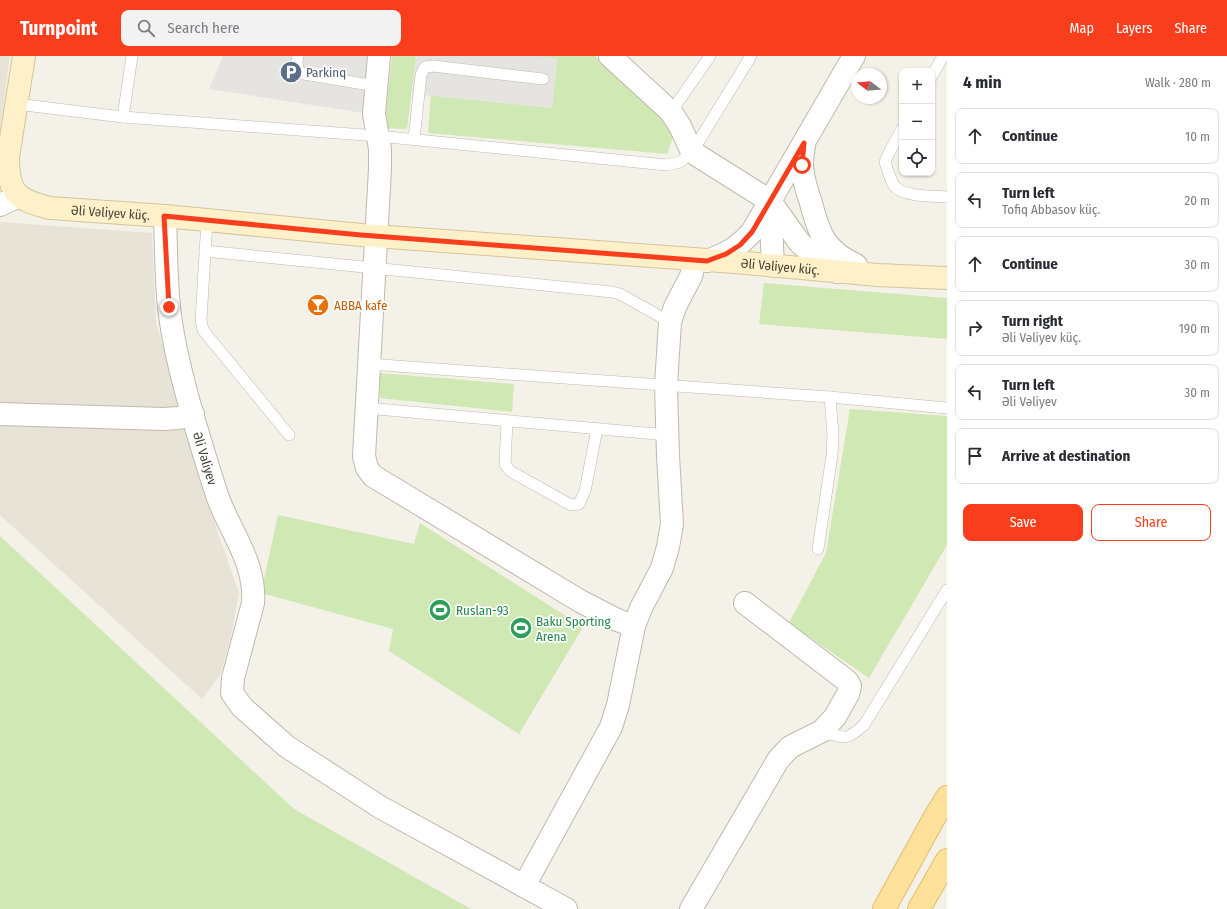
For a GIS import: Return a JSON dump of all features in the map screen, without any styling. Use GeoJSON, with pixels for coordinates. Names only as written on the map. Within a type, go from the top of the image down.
{"type":"FeatureCollection","features":[{"type":"Feature","properties":{"kind":"main road"},"geometry":{"type":"LineString","coordinates":[[884,909],[947,797]]}},
{"type":"Feature","properties":{"kind":"main road"},"geometry":{"type":"LineString","coordinates":[[920,909],[947,860]]}},
{"type":"Feature","properties":{"kind":"street"},"geometry":{"type":"LineString","coordinates":[[9,201],[11,186],[8,174],[8,157],[24,56]]}},
{"type":"Feature","properties":{"kind":"street"},"geometry":{"type":"LineString","coordinates":[[379,56],[374,114],[378,136],[380,169],[366,408],[364,456],[367,468],[373,476],[580,601],[617,620],[634,626]]}},
{"type":"Feature","properties":{"kind":"street"},"geometry":{"type":"LineString","coordinates":[[610,56],[672,112],[692,152],[770,201],[799,242],[813,255],[837,272]]}},
{"type":"Feature","properties":{"kind":"street"},"geometry":{"type":"LineString","coordinates":[[566,909],[524,886],[611,727],[618,706],[634,626],[641,608],[662,568],[670,539],[672,524],[666,385],[670,322],[675,307],[701,260],[726,254],[740,245],[752,232],[854,56]]}},
{"type":"Feature","properties":{"kind":"street"},"geometry":{"type":"LineString","coordinates":[[804,143],[802,165],[817,228],[834,252],[844,260],[877,275]]}},
{"type":"Feature","properties":{"kind":"street","name":"Əli Vəliyev küç."},"geometry":{"type":"LineString","coordinates":[[9,201],[34,204],[50,208],[164,216],[376,236],[701,260],[877,275],[947,278]]}},
{"type":"Feature","properties":{"kind":"street"},"geometry":{"type":"LineString","coordinates":[[770,201],[773,266]]}},
{"type":"Feature","properties":{"kind":"street","name":"Əli Vəliyev"},"geometry":{"type":"LineString","coordinates":[[164,216],[169,307],[177,352],[192,414],[218,497],[247,561],[254,593],[253,603],[233,678],[232,693],[242,707],[286,746],[380,807],[524,886]]}},
{"type":"Feature","properties":{"kind":"street"},"geometry":{"type":"LineString","coordinates":[[0,414],[163,419],[179,418],[192,414]]}},
{"type":"Feature","properties":{"kind":"street"},"geometry":{"type":"LineString","coordinates":[[692,909],[778,760],[790,747],[822,731],[834,717],[848,694],[850,686],[847,681],[745,603]]}},
{"type":"Feature","properties":{"kind":"lane"},"geometry":{"type":"LineString","coordinates":[[123,117],[132,56]]}},
{"type":"Feature","properties":{"kind":"lane"},"geometry":{"type":"LineString","coordinates":[[298,56],[298,70],[304,74],[376,86]]}},
{"type":"Feature","properties":{"kind":"lane"},"geometry":{"type":"LineString","coordinates":[[672,112],[710,56]]}},
{"type":"Feature","properties":{"kind":"lane"},"geometry":{"type":"LineString","coordinates":[[16,104],[123,117],[414,139],[666,164],[680,162],[692,152],[751,56]]}},
{"type":"Feature","properties":{"kind":"lane"},"geometry":{"type":"LineString","coordinates":[[935,71],[943,56]]}},
{"type":"Feature","properties":{"kind":"lane"},"geometry":{"type":"LineString","coordinates":[[414,139],[421,75],[425,67],[433,66],[543,79]]}},
{"type":"Feature","properties":{"kind":"lane"},"geometry":{"type":"LineString","coordinates":[[899,134],[885,162],[894,185],[904,192],[918,195],[947,197]]}},
{"type":"Feature","properties":{"kind":"lane"},"geometry":{"type":"LineString","coordinates":[[207,220],[201,320],[203,330],[289,435]]}},
{"type":"Feature","properties":{"kind":"lane"},"geometry":{"type":"LineString","coordinates":[[205,251],[612,292],[620,294],[670,322]]}},
{"type":"Feature","properties":{"kind":"lane"},"geometry":{"type":"LineString","coordinates":[[368,364],[830,397],[947,408]]}},
{"type":"Feature","properties":{"kind":"lane"},"geometry":{"type":"LineString","coordinates":[[818,549],[832,455],[833,434],[830,397]]}},
{"type":"Feature","properties":{"kind":"lane"},"geometry":{"type":"LineString","coordinates":[[366,408],[668,435]]}},
{"type":"Feature","properties":{"kind":"lane"},"geometry":{"type":"LineString","coordinates":[[507,421],[505,464],[510,470],[571,505],[579,504],[585,491],[597,429]]}},
{"type":"Feature","properties":{"kind":"lane"},"geometry":{"type":"LineString","coordinates":[[822,731],[846,738],[852,736],[864,725],[947,590]]}},
{"type":"Feature","properties":{"kind":"shaded area"},"geometry":{"type":"Polygon","coordinates":[[[0,56],[10,56],[0,130],[0,56]]]}},
{"type":"Feature","properties":{"kind":"shaded area","name":"Parkinq"},"geometry":{"type":"Polygon","coordinates":[[[223,56],[367,56],[364,113],[209,89],[223,56]]]}},
{"type":"Feature","properties":{"kind":"shaded area"},"geometry":{"type":"Polygon","coordinates":[[[416,56],[532,56],[557,58],[552,108],[412,94],[416,56]]]}},
{"type":"Feature","properties":{"kind":"shaded area"},"geometry":{"type":"Polygon","coordinates":[[[0,222],[152,233],[156,323],[217,530],[239,593],[230,641],[220,675],[202,699],[0,515],[0,222]]]}},
{"type":"Feature","properties":{"kind":"green space"},"geometry":{"type":"Polygon","coordinates":[[[392,56],[416,56],[407,129],[384,128],[392,56]]]}},
{"type":"Feature","properties":{"kind":"green space"},"geometry":{"type":"Polygon","coordinates":[[[532,56],[595,56],[660,114],[673,137],[667,154],[428,133],[431,95],[552,108],[557,59],[532,56]]]}},
{"type":"Feature","properties":{"kind":"green space"},"geometry":{"type":"Polygon","coordinates":[[[764,283],[947,298],[947,339],[759,324],[764,283]]]}},
{"type":"Feature","properties":{"kind":"green space"},"geometry":{"type":"Polygon","coordinates":[[[379,373],[514,384],[512,412],[380,398],[379,373]]]}},
{"type":"Feature","properties":{"kind":"green space"},"geometry":{"type":"Polygon","coordinates":[[[850,409],[947,416],[947,545],[869,678],[789,623],[826,553],[850,409]]]}},
{"type":"Feature","properties":{"kind":"green space","name":"Ruslan-93"},"geometry":{"type":"Polygon","coordinates":[[[278,515],[414,544],[420,523],[583,627],[519,734],[389,651],[393,629],[261,593],[278,515]]]}},
{"type":"Feature","properties":{"kind":"green space"},"geometry":{"type":"Polygon","coordinates":[[[0,536],[294,809],[471,909],[0,909],[0,536]]]}},
{"type":"Feature","properties":{"kind":"place","name":"Parkinq"},"geometry":{"type":"Point","coordinates":[291,72]}},
{"type":"Feature","properties":{"kind":"place","name":"ABBA kafe"},"geometry":{"type":"Point","coordinates":[318,305]}},
{"type":"Feature","properties":{"kind":"place","name":"Ruslan-93"},"geometry":{"type":"Point","coordinates":[440,610]}},
{"type":"Feature","properties":{"kind":"place","name":"Baku Sporting Arena"},"geometry":{"type":"Point","coordinates":[521,628]}},
{"type":"Feature","properties":{"kind":"route"},"geometry":{"type":"LineString","coordinates":[[169,307],[164,216],[361,235],[707,261],[726,254],[740,245],[752,232],[804,143],[802,165]]}}]}
